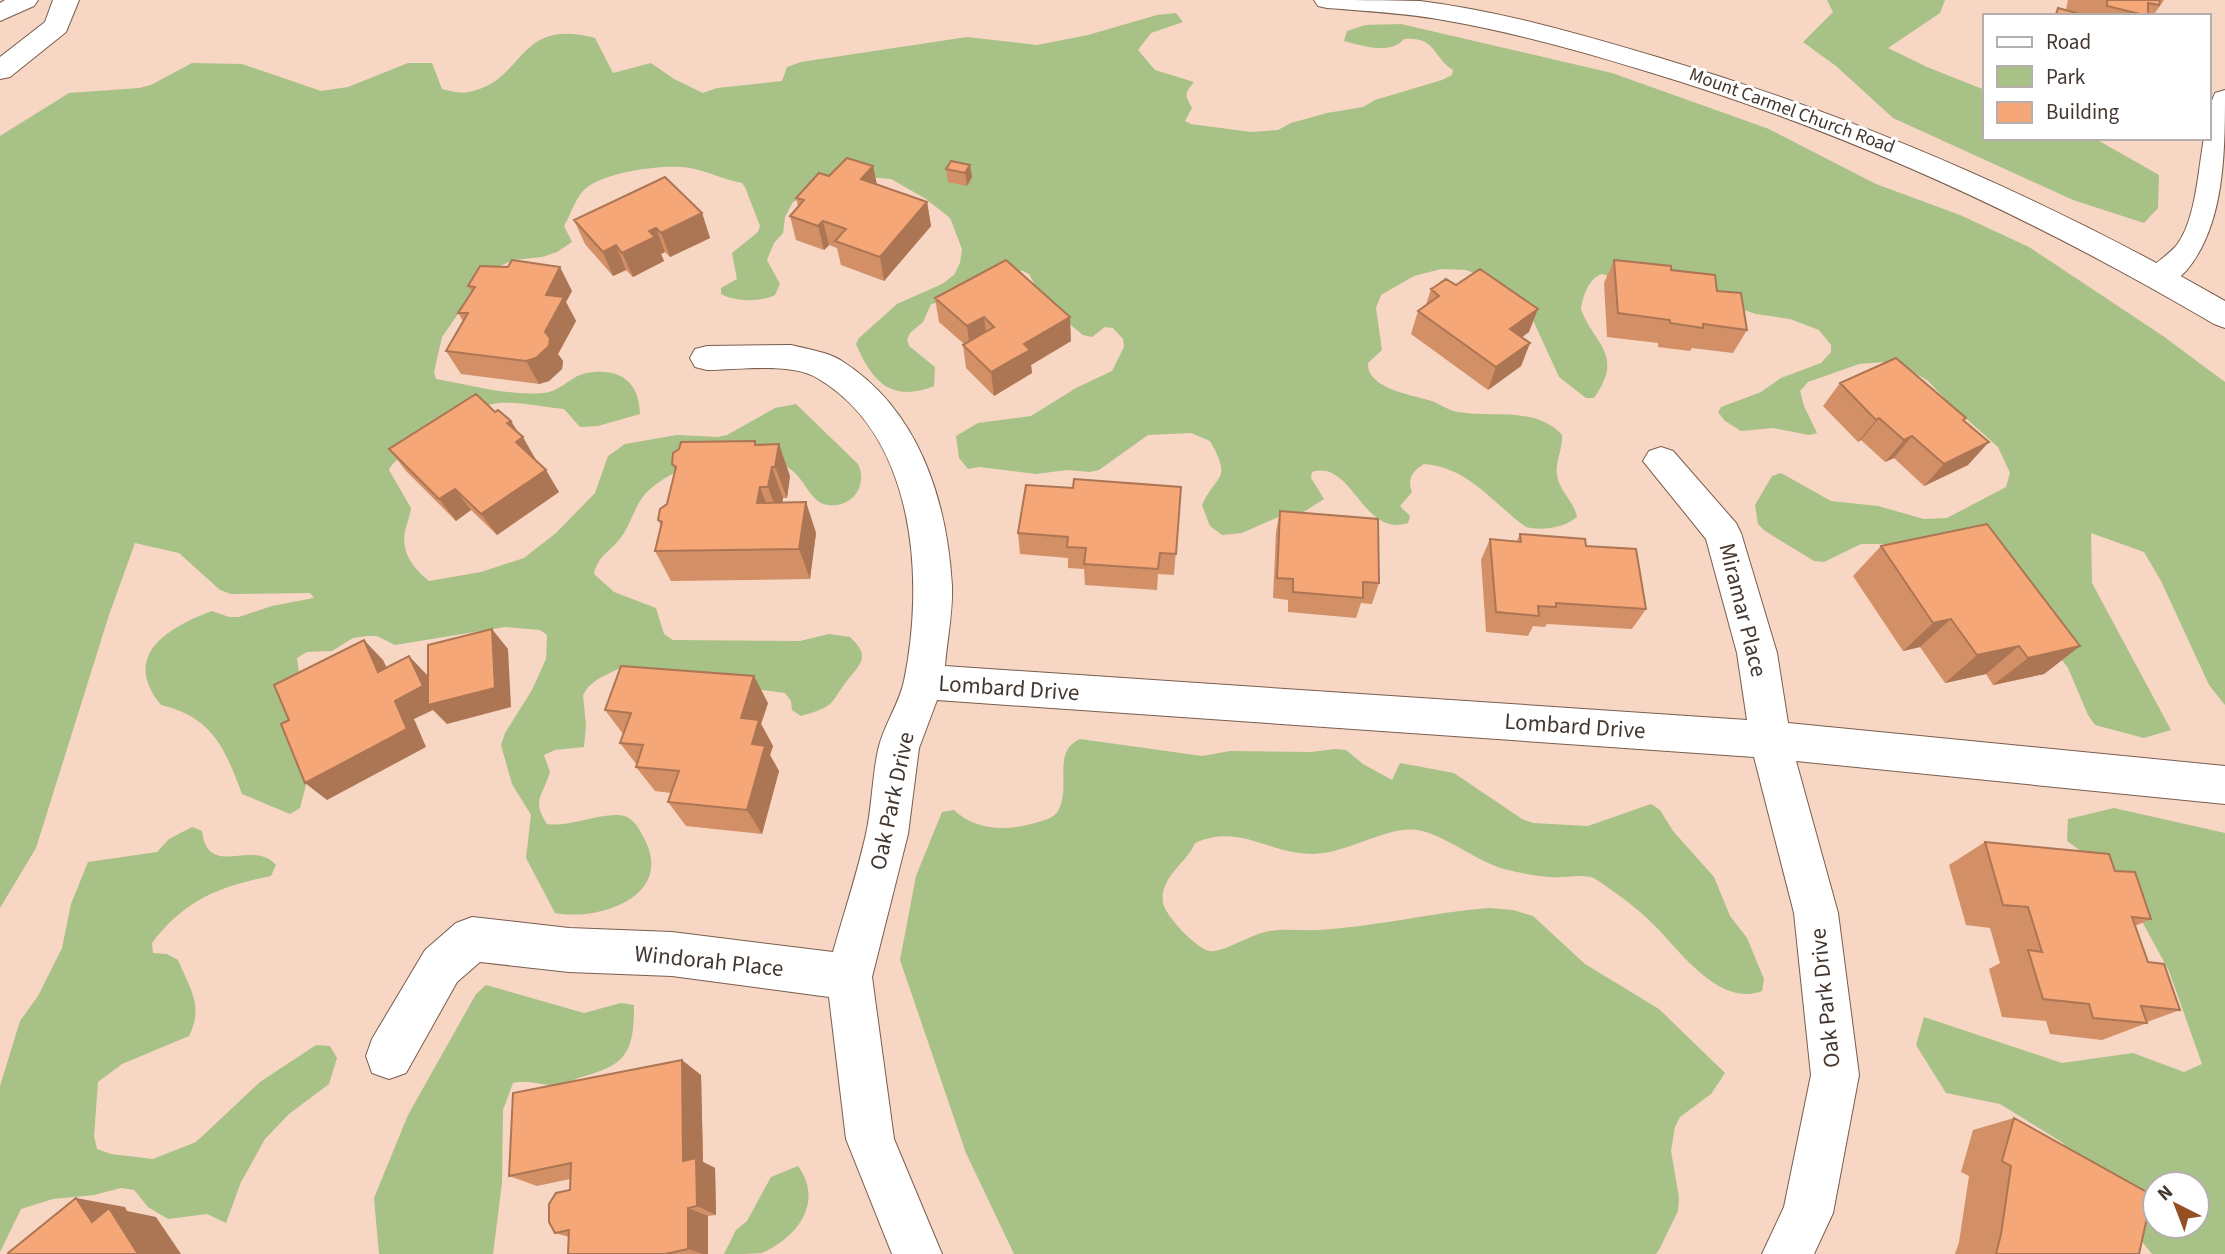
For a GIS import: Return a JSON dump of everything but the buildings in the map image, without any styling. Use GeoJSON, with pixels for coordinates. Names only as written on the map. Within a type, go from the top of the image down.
{"type":"FeatureCollection","features":[{"type":"Feature","properties":{"kind":"main road"},"geometry":{"type":"LineString","coordinates":[[0,13],[25,0]]}},
{"type":"Feature","properties":{"kind":"main road"},"geometry":{"type":"LineString","coordinates":[[0,71],[57,26],[66,0]]}},
{"type":"Feature","properties":{"kind":"main road","name":"Mount Carmel Church Road"},"geometry":{"type":"LineString","coordinates":[[1327,0],[1418,4],[1554,36],[1662,66],[1858,133],[2074,230],[2225,316]]}},
{"type":"Feature","properties":{"kind":"main road"},"geometry":{"type":"LineString","coordinates":[[2160,277],[2187,253],[2204,224],[2225,99]]}},
{"type":"Feature","properties":{"kind":"main road","name":"Oak Park Drive"},"geometry":{"type":"LineString","coordinates":[[707,358],[791,357],[828,368],[867,399],[901,446],[921,495],[933,588],[924,681],[899,748],[887,834],[849,977],[870,1139],[917,1254]]}},
{"type":"Feature","properties":{"kind":"main road","name":"Miramar Place"},"geometry":{"type":"LineString","coordinates":[[1661,461],[1723,533],[1757,653],[1770,740]]}},
{"type":"Feature","properties":{"kind":"main road","name":"Lombard Drive"},"geometry":{"type":"LineString","coordinates":[[924,681],[1770,740],[1944,755],[2225,785]]}},
{"type":"Feature","properties":{"kind":"main road","name":"Oak Park Drive"},"geometry":{"type":"LineString","coordinates":[[1770,740],[1816,913],[1835,1075],[1808,1213],[1787,1254]]}},
{"type":"Feature","properties":{"kind":"main road","name":"Windorah Place"},"geometry":{"type":"LineString","coordinates":[[389,1056],[441,965],[472,939],[569,950],[672,954],[849,977]]}},
{"type":"Feature","properties":{"kind":"green space"},"geometry":{"type":"Polygon","coordinates":[[[1827,0],[1945,0],[1940,13],[1888,48],[1983,89],[1983,140],[2098,140],[2159,175],[2158,208],[2144,223],[2073,200],[1893,118],[1836,66],[1803,42],[1833,12],[1827,0]]]}},
{"type":"Feature","properties":{"kind":"green space"},"geometry":{"type":"Polygon","coordinates":[[[1176,13],[1183,22],[1151,33],[1138,50],[1155,70],[1194,82],[1188,89],[1188,100],[1192,108],[1185,121],[1191,124],[1251,132],[1278,130],[1291,123],[1327,113],[1363,107],[1375,100],[1452,75],[1453,70],[1423,41],[1404,39],[1392,47],[1384,48],[1344,41],[1347,31],[1365,25],[1401,24],[1612,73],[1769,129],[1876,184],[1960,215],[2029,247],[2163,336],[2225,382],[2225,705],[2209,685],[2161,581],[2144,552],[2091,533],[2092,583],[2171,730],[2144,738],[2095,725],[2068,668],[2044,637],[1917,544],[1861,544],[1824,562],[1814,561],[1765,531],[1758,524],[1755,505],[1772,476],[1781,473],[1831,501],[1878,506],[1924,519],[1947,518],[2006,487],[2010,473],[1998,447],[1927,380],[1906,368],[1884,362],[1859,364],[1808,382],[1800,391],[1817,433],[1809,435],[1773,428],[1741,431],[1725,421],[1718,412],[1721,407],[1761,392],[1781,378],[1821,363],[1831,352],[1831,345],[1819,330],[1790,319],[1756,314],[1601,274],[1589,284],[1581,309],[1604,350],[1607,371],[1594,398],[1586,398],[1559,377],[1532,318],[1474,273],[1441,269],[1414,276],[1381,295],[1376,308],[1382,350],[1368,363],[1369,372],[1374,379],[1391,389],[1432,401],[1454,411],[1527,417],[1551,426],[1562,435],[1557,465],[1558,481],[1577,517],[1553,528],[1526,527],[1467,479],[1440,467],[1424,464],[1412,476],[1412,492],[1400,506],[1410,516],[1408,523],[1392,525],[1379,520],[1348,486],[1326,471],[1312,472],[1311,478],[1324,499],[1302,513],[1285,514],[1242,533],[1222,535],[1210,526],[1202,505],[1220,476],[1217,454],[1210,441],[1191,433],[1148,435],[1099,470],[1090,472],[1067,470],[1036,474],[979,467],[968,469],[959,458],[956,436],[978,423],[1031,416],[1076,388],[1112,371],[1124,347],[1123,339],[1113,328],[1105,327],[1092,337],[1083,335],[1046,305],[1029,274],[1023,271],[1001,270],[953,300],[931,304],[923,322],[910,333],[907,340],[909,346],[935,367],[934,386],[919,391],[895,390],[885,386],[869,369],[856,344],[859,338],[897,304],[942,284],[954,275],[960,263],[962,249],[950,218],[926,199],[891,179],[846,175],[793,202],[785,217],[783,233],[774,243],[767,260],[780,284],[775,295],[763,299],[741,300],[721,294],[721,288],[737,279],[732,253],[758,232],[760,226],[745,187],[742,183],[690,168],[650,168],[602,179],[582,192],[564,226],[572,242],[557,252],[542,257],[514,260],[488,271],[442,337],[434,372],[436,379],[530,394],[549,392],[586,373],[609,372],[625,379],[631,385],[636,393],[640,414],[598,426],[580,427],[564,409],[497,403],[479,408],[450,423],[418,443],[389,470],[411,508],[404,539],[407,553],[413,565],[429,581],[481,572],[524,558],[556,533],[595,493],[608,456],[625,444],[677,435],[727,435],[775,408],[796,404],[858,464],[861,480],[851,499],[837,505],[822,503],[787,467],[735,466],[680,471],[664,479],[644,495],[623,534],[601,559],[594,574],[614,592],[656,608],[664,634],[673,640],[800,641],[829,634],[850,637],[860,648],[861,662],[832,702],[822,709],[801,716],[792,710],[791,701],[785,693],[674,678],[631,666],[620,668],[598,679],[583,695],[586,725],[584,747],[555,750],[544,755],[550,772],[540,798],[540,809],[547,824],[557,825],[610,815],[627,817],[638,828],[646,842],[651,861],[649,878],[640,891],[626,902],[609,909],[572,915],[555,913],[526,858],[531,815],[512,784],[501,745],[546,659],[547,635],[540,630],[505,627],[395,645],[377,636],[367,636],[353,638],[332,651],[307,652],[297,658],[299,673],[285,701],[290,731],[307,781],[300,808],[290,814],[242,794],[229,762],[214,737],[205,726],[193,718],[161,705],[150,687],[146,671],[148,658],[155,645],[166,635],[180,625],[212,611],[229,617],[239,617],[272,606],[314,598],[310,593],[231,594],[220,590],[179,553],[135,543],[109,615],[36,848],[0,908],[0,136],[69,93],[139,88],[151,85],[192,63],[242,64],[321,91],[348,87],[408,63],[432,63],[442,89],[466,93],[488,85],[502,76],[536,43],[550,36],[569,34],[595,38],[613,73],[651,63],[674,79],[703,93],[717,88],[782,81],[787,67],[801,62],[967,37],[1037,45],[1088,35],[1157,15],[1176,13]]]}},
{"type":"Feature","properties":{"kind":"green space"},"geometry":{"type":"Polygon","coordinates":[[[1080,739],[1202,756],[1230,751],[1346,750],[1363,764],[1392,780],[1400,763],[1454,773],[1522,819],[1533,823],[1588,826],[1651,804],[1660,810],[1673,831],[1714,877],[1730,916],[1747,938],[1764,979],[1762,991],[1746,994],[1731,992],[1716,984],[1689,962],[1642,913],[1597,880],[1581,876],[1545,877],[1508,870],[1427,832],[1416,830],[1392,832],[1339,850],[1313,854],[1297,853],[1240,838],[1211,838],[1195,843],[1169,878],[1163,894],[1165,908],[1175,923],[1197,945],[1210,951],[1276,930],[1340,928],[1489,908],[1513,910],[1533,916],[1585,964],[1659,1009],[1725,1073],[1711,1094],[1680,1117],[1675,1127],[1671,1151],[1679,1197],[1678,1211],[1656,1254],[1014,1254],[966,1153],[900,960],[916,876],[942,812],[954,810],[972,822],[1003,828],[1024,826],[1051,818],[1062,801],[1066,752],[1080,739]]]}},
{"type":"Feature","properties":{"kind":"green space"},"geometry":{"type":"Polygon","coordinates":[[[2114,808],[2225,833],[2225,1254],[2152,1254],[2063,1143],[2000,1104],[1946,1093],[1916,1045],[1924,1017],[2062,1063],[2133,1053],[2184,1072],[2202,1064],[2169,971],[2119,879],[2067,841],[2068,819],[2114,808]]]}},
{"type":"Feature","properties":{"kind":"green space"},"geometry":{"type":"Polygon","coordinates":[[[192,827],[202,831],[206,845],[213,853],[222,856],[256,855],[276,865],[271,876],[219,890],[204,897],[177,916],[152,943],[153,953],[167,954],[178,960],[194,998],[193,1025],[189,1036],[122,1064],[98,1082],[94,1136],[97,1149],[111,1154],[153,1159],[196,1142],[260,1082],[316,1045],[330,1046],[337,1058],[329,1084],[289,1114],[265,1139],[241,1182],[226,1223],[207,1214],[168,1219],[148,1207],[134,1190],[121,1188],[94,1195],[53,1199],[21,1209],[0,1252],[0,1086],[20,1021],[38,996],[62,948],[71,904],[88,862],[157,852],[169,839],[192,827]]]}},
{"type":"Feature","properties":{"kind":"green space"},"geometry":{"type":"Polygon","coordinates":[[[486,985],[584,1013],[621,1003],[634,1005],[629,1045],[625,1054],[609,1067],[564,1084],[513,1083],[503,1110],[502,1183],[493,1254],[379,1254],[374,1198],[408,1115],[476,994],[486,985]]]}},
{"type":"Feature","properties":{"kind":"green space"},"geometry":{"type":"Polygon","coordinates":[[[798,1166],[805,1179],[808,1205],[796,1228],[786,1238],[762,1253],[724,1254],[736,1230],[747,1221],[771,1177],[798,1166]]]}}]}
